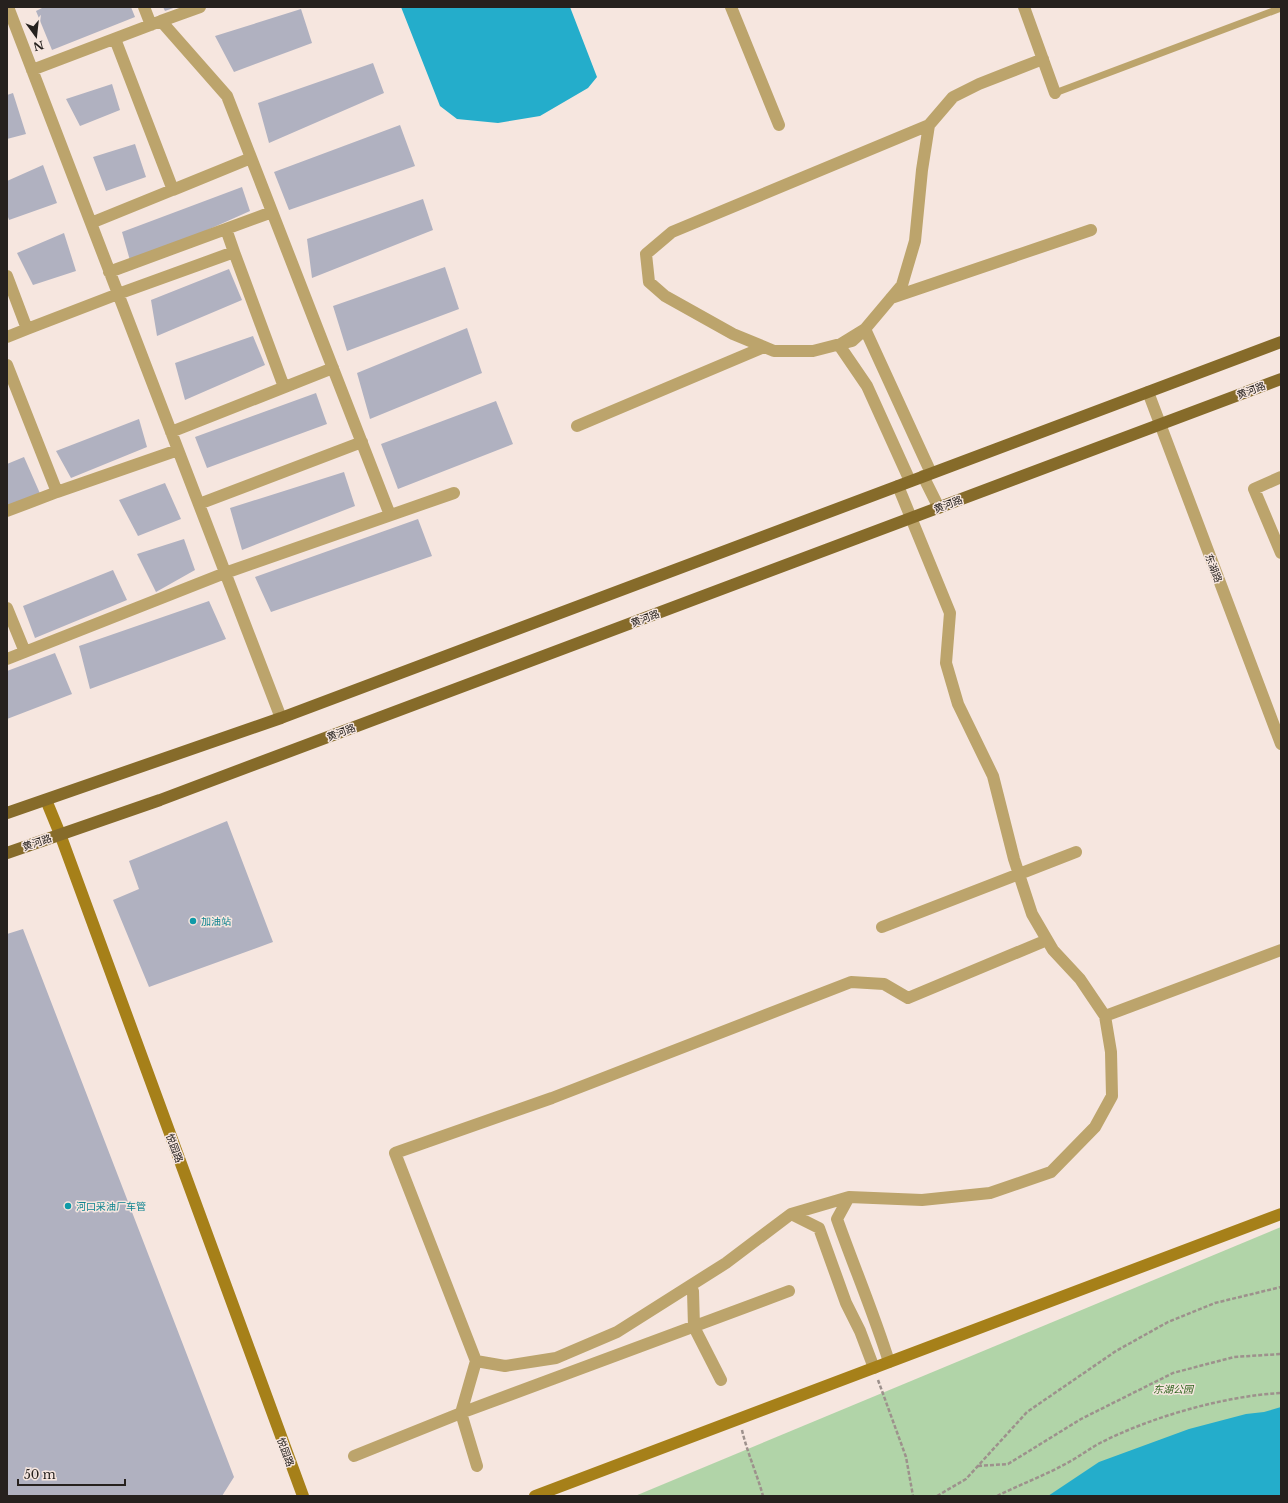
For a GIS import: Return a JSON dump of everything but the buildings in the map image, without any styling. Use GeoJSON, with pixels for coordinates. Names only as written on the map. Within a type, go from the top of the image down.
{"type":"FeatureCollection","features":[{"type":"Feature","properties":{"kind":"main road"},"geometry":{"type":"LineString","coordinates":[[7,814],[281,718],[1281,342]]}},
{"type":"Feature","properties":{"kind":"main road","name":"黄河路"},"geometry":{"type":"LineString","coordinates":[[7,853],[160,800],[1281,379]]}},
{"type":"Feature","properties":{"kind":"street"},"geometry":{"type":"LineString","coordinates":[[8,7],[281,718]]}},
{"type":"Feature","properties":{"kind":"street"},"geometry":{"type":"LineString","coordinates":[[144,7],[156,24],[227,96],[390,515]]}},
{"type":"Feature","properties":{"kind":"street"},"geometry":{"type":"LineString","coordinates":[[32,70],[200,7]]}},
{"type":"Feature","properties":{"kind":"street"},"geometry":{"type":"LineString","coordinates":[[731,7],[779,125]]}},
{"type":"Feature","properties":{"kind":"street"},"geometry":{"type":"LineString","coordinates":[[1024,7],[1055,92]]}},
{"type":"Feature","properties":{"kind":"street"},"geometry":{"type":"LineString","coordinates":[[115,39],[173,190]]}},
{"type":"Feature","properties":{"kind":"street"},"geometry":{"type":"LineString","coordinates":[[929,125],[922,170],[915,241],[902,285],[865,329],[852,342],[812,351],[774,351],[733,334],[665,296],[649,282],[646,254],[672,232],[929,125],[952,97],[979,84],[1043,59]]}},
{"type":"Feature","properties":{"kind":"street"},"geometry":{"type":"LineString","coordinates":[[91,223],[252,158]]}},
{"type":"Feature","properties":{"kind":"street"},"geometry":{"type":"LineString","coordinates":[[109,272],[272,212]]}},
{"type":"Feature","properties":{"kind":"street"},"geometry":{"type":"LineString","coordinates":[[226,229],[284,387]]}},
{"type":"Feature","properties":{"kind":"street"},"geometry":{"type":"LineString","coordinates":[[890,299],[1091,230]]}},
{"type":"Feature","properties":{"kind":"street"},"geometry":{"type":"LineString","coordinates":[[7,337],[118,294],[234,252]]}},
{"type":"Feature","properties":{"kind":"street"},"geometry":{"type":"LineString","coordinates":[[7,276],[27,329]]}},
{"type":"Feature","properties":{"kind":"street"},"geometry":{"type":"LineString","coordinates":[[865,329],[927,475],[938,508]]}},
{"type":"Feature","properties":{"kind":"street"},"geometry":{"type":"LineString","coordinates":[[838,345],[867,386],[910,481]]}},
{"type":"Feature","properties":{"kind":"street"},"geometry":{"type":"LineString","coordinates":[[577,426],[764,347]]}},
{"type":"Feature","properties":{"kind":"street"},"geometry":{"type":"LineString","coordinates":[[7,365],[57,492]]}},
{"type":"Feature","properties":{"kind":"street"},"geometry":{"type":"LineString","coordinates":[[171,432],[333,368]]}},
{"type":"Feature","properties":{"kind":"street","name":"东湖路"},"geometry":{"type":"LineString","coordinates":[[1148,392],[1281,744]]}},
{"type":"Feature","properties":{"kind":"street"},"geometry":{"type":"LineString","coordinates":[[199,504],[362,442]]}},
{"type":"Feature","properties":{"kind":"street"},"geometry":{"type":"LineString","coordinates":[[7,511],[178,450]]}},
{"type":"Feature","properties":{"kind":"street"},"geometry":{"type":"LineString","coordinates":[[1281,477],[1254,489],[1281,553]]}},
{"type":"Feature","properties":{"kind":"street"},"geometry":{"type":"LineString","coordinates":[[476,1361],[505,1366],[556,1358],[617,1332],[726,1263],[791,1214],[849,1197],[922,1200],[990,1193],[1051,1172],[1095,1127],[1112,1096],[1111,1052],[1105,1016],[1080,979],[1052,950],[1032,914],[1019,874],[993,776],[958,704],[946,663],[950,613],[898,486]]}},
{"type":"Feature","properties":{"kind":"street"},"geometry":{"type":"LineString","coordinates":[[7,659],[225,573],[454,493]]}},
{"type":"Feature","properties":{"kind":"street"},"geometry":{"type":"LineString","coordinates":[[7,608],[25,652]]}},
{"type":"Feature","properties":{"kind":"street","name":"悦园路"},"geometry":{"type":"LineString","coordinates":[[46,800],[60,834],[303,1496]]}},
{"type":"Feature","properties":{"kind":"street"},"geometry":{"type":"LineString","coordinates":[[882,927],[1076,852]]}},
{"type":"Feature","properties":{"kind":"street"},"geometry":{"type":"LineString","coordinates":[[477,1466],[461,1413],[476,1361],[395,1153],[552,1098],[851,982],[884,984],[908,998],[1047,940]]}},
{"type":"Feature","properties":{"kind":"street"},"geometry":{"type":"LineString","coordinates":[[1105,1016],[1281,950]]}},
{"type":"Feature","properties":{"kind":"street"},"geometry":{"type":"LineString","coordinates":[[849,1197],[837,1219],[889,1362]]}},
{"type":"Feature","properties":{"kind":"street"},"geometry":{"type":"LineString","coordinates":[[791,1214],[819,1228],[846,1303],[860,1331],[874,1368]]}},
{"type":"Feature","properties":{"kind":"street"},"geometry":{"type":"LineString","coordinates":[[535,1496],[1281,1214]]}},
{"type":"Feature","properties":{"kind":"street"},"geometry":{"type":"LineString","coordinates":[[693,1291],[694,1327],[721,1380]]}},
{"type":"Feature","properties":{"kind":"street"},"geometry":{"type":"LineString","coordinates":[[354,1456],[461,1413],[789,1291]]}},
{"type":"Feature","properties":{"kind":"lane"},"geometry":{"type":"LineString","coordinates":[[1055,92],[1281,8]]}},
{"type":"Feature","properties":{"kind":"path"},"geometry":{"type":"LineString","coordinates":[[937,1496],[966,1479],[1027,1412],[1116,1351],[1168,1322],[1215,1303],[1281,1287]]}},
{"type":"Feature","properties":{"kind":"path"},"geometry":{"type":"LineString","coordinates":[[978,1466],[1008,1464],[1081,1419],[1173,1373],[1234,1357],[1281,1354]]}},
{"type":"Feature","properties":{"kind":"path"},"geometry":{"type":"LineString","coordinates":[[874,1368],[906,1457],[913,1496]]}},
{"type":"Feature","properties":{"kind":"path"},"geometry":{"type":"LineString","coordinates":[[997,1496],[1068,1463],[1100,1443],[1142,1425],[1184,1410],[1240,1398],[1281,1393]]}},
{"type":"Feature","properties":{"kind":"path"},"geometry":{"type":"LineString","coordinates":[[736,1420],[742,1430],[747,1450],[757,1474],[763,1496]]}},
{"type":"Feature","properties":{"kind":"green space","name":"东湖公园"},"geometry":{"type":"Polygon","coordinates":[[[1281,1227],[1281,1496],[635,1496],[1281,1227]]]}},
{"type":"Feature","properties":{"kind":"water"},"geometry":{"type":"Polygon","coordinates":[[[401,7],[570,7],[597,77],[588,88],[540,116],[498,123],[457,119],[440,106],[401,7]]]}},
{"type":"Feature","properties":{"kind":"water"},"geometry":{"type":"Polygon","coordinates":[[[1281,1407],[1281,1496],[1048,1496],[1099,1462],[1189,1429],[1246,1414],[1264,1412],[1281,1407]]]}},
{"type":"Feature","properties":{"kind":"place","name":"加油站"},"geometry":{"type":"Point","coordinates":[193,921]}},
{"type":"Feature","properties":{"kind":"place","name":"河口采油厂车管"},"geometry":{"type":"Point","coordinates":[68,1206]}}]}
